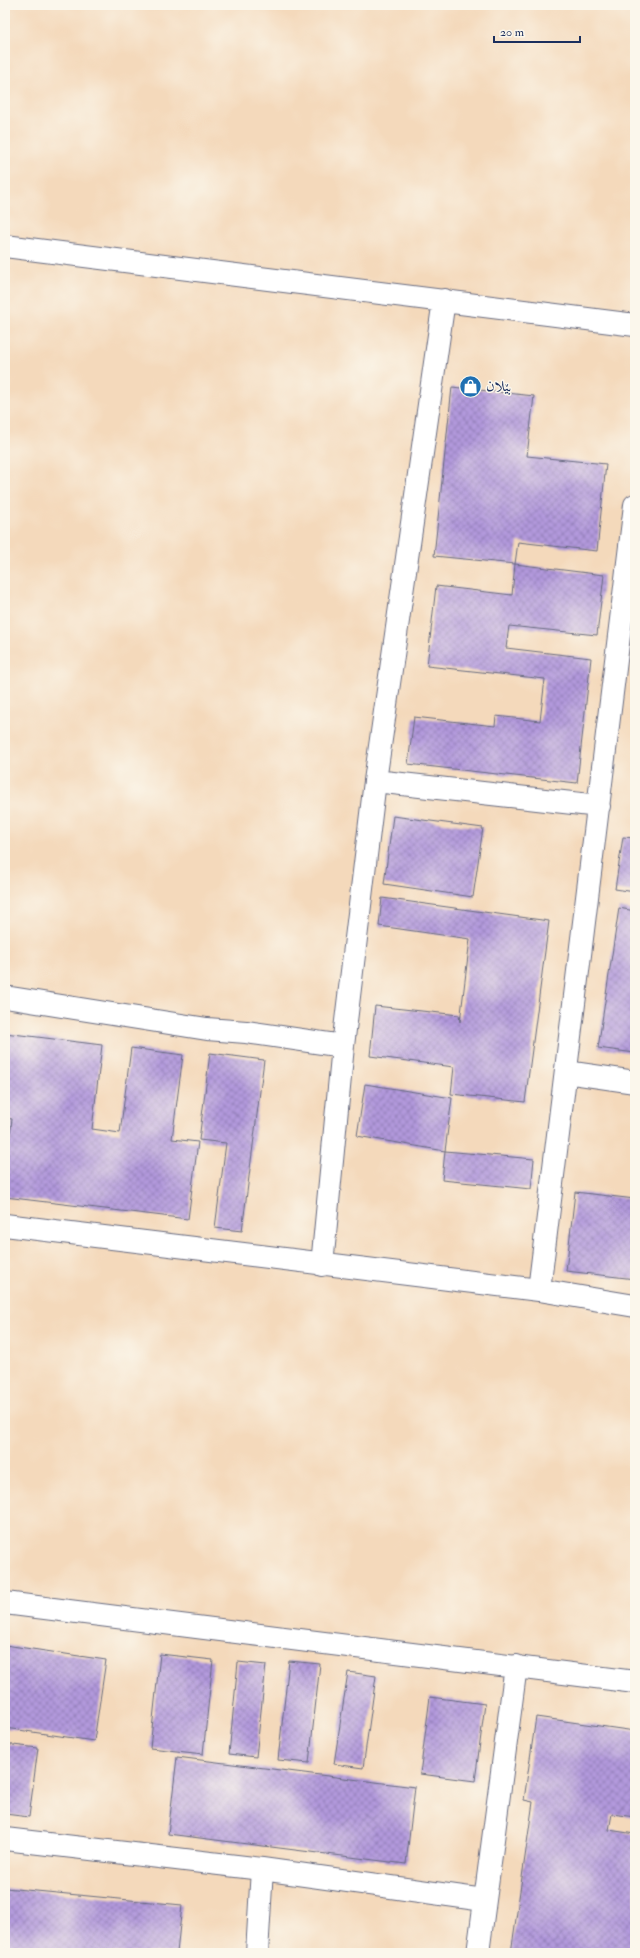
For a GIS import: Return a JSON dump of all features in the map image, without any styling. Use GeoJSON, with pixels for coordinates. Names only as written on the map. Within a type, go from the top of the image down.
{"type":"FeatureCollection","features":[{"type":"Feature","properties":{"kind":"street"},"geometry":{"type":"LineString","coordinates":[[5,246],[635,325]]}},
{"type":"Feature","properties":{"kind":"street"},"geometry":{"type":"LineString","coordinates":[[322,1265],[343,1046],[375,781],[444,300]]}},
{"type":"Feature","properties":{"kind":"street"},"geometry":{"type":"LineString","coordinates":[[539,1290],[635,505]]}},
{"type":"Feature","properties":{"kind":"street"},"geometry":{"type":"LineString","coordinates":[[375,781],[599,806]]}},
{"type":"Feature","properties":{"kind":"street"},"geometry":{"type":"LineString","coordinates":[[5,997],[207,1029],[246,1032],[343,1046]]}},
{"type":"Feature","properties":{"kind":"street"},"geometry":{"type":"LineString","coordinates":[[566,1072],[635,1082]]}},
{"type":"Feature","properties":{"kind":"street"},"geometry":{"type":"LineString","coordinates":[[5,1225],[322,1265],[539,1290],[635,1306]]}},
{"type":"Feature","properties":{"kind":"street"},"geometry":{"type":"LineString","coordinates":[[5,1603],[635,1682]]}},
{"type":"Feature","properties":{"kind":"street"},"geometry":{"type":"LineString","coordinates":[[478,1953],[516,1666]]}},
{"type":"Feature","properties":{"kind":"street"},"geometry":{"type":"LineString","coordinates":[[5,1838],[262,1869],[484,1900]]}},
{"type":"Feature","properties":{"kind":"street"},"geometry":{"type":"LineString","coordinates":[[257,1953],[262,1869]]}},
{"type":"Feature","properties":{"kind":"building"},"geometry":{"type":"Polygon","coordinates":[[[452,387],[534,396],[527,456],[606,464],[597,551],[518,542],[515,564],[434,556],[452,387]]]}},
{"type":"Feature","properties":{"kind":"building"},"geometry":{"type":"Polygon","coordinates":[[[515,564],[604,575],[597,635],[509,626],[506,648],[591,658],[577,783],[408,764],[414,717],[495,726],[496,716],[540,721],[545,679],[427,666],[436,586],[512,595],[515,564]]]}},
{"type":"Feature","properties":{"kind":"building"},"geometry":{"type":"Polygon","coordinates":[[[393,816],[483,828],[473,897],[384,884],[393,816]]]}},
{"type":"Feature","properties":{"kind":"building"},"geometry":{"type":"Polygon","coordinates":[[[623,837],[635,838],[635,892],[615,889],[623,837]]]}},
{"type":"Feature","properties":{"kind":"building"},"geometry":{"type":"Polygon","coordinates":[[[382,898],[549,921],[525,1102],[451,1094],[454,1067],[370,1056],[375,1006],[459,1015],[460,1022],[470,939],[379,926],[382,898]]]}},
{"type":"Feature","properties":{"kind":"building"},"geometry":{"type":"Polygon","coordinates":[[[619,908],[635,911],[635,1053],[598,1048],[619,908]]]}},
{"type":"Feature","properties":{"kind":"building"},"geometry":{"type":"Polygon","coordinates":[[[5,1033],[102,1045],[92,1129],[120,1133],[131,1048],[183,1055],[172,1139],[198,1142],[188,1219],[5,1197],[5,1178],[12,1119],[5,1118],[5,1033]]]}},
{"type":"Feature","properties":{"kind":"building"},"geometry":{"type":"Polygon","coordinates":[[[210,1053],[264,1060],[242,1231],[215,1228],[226,1143],[199,1140],[210,1053]]]}},
{"type":"Feature","properties":{"kind":"building"},"geometry":{"type":"Polygon","coordinates":[[[365,1084],[452,1098],[445,1151],[357,1136],[365,1084]]]}},
{"type":"Feature","properties":{"kind":"building"},"geometry":{"type":"Polygon","coordinates":[[[445,1151],[534,1159],[531,1189],[442,1180],[445,1151]]]}},
{"type":"Feature","properties":{"kind":"building"},"geometry":{"type":"Polygon","coordinates":[[[575,1192],[635,1199],[635,1279],[566,1271],[575,1192]]]}},
{"type":"Feature","properties":{"kind":"building"},"geometry":{"type":"Polygon","coordinates":[[[5,1645],[106,1660],[94,1741],[5,1728],[5,1645]]]}},
{"type":"Feature","properties":{"kind":"building"},"geometry":{"type":"Polygon","coordinates":[[[160,1654],[213,1660],[203,1754],[150,1748],[160,1654]]]}},
{"type":"Feature","properties":{"kind":"building"},"geometry":{"type":"Polygon","coordinates":[[[289,1661],[320,1664],[309,1763],[278,1760],[289,1661]]]}},
{"type":"Feature","properties":{"kind":"building"},"geometry":{"type":"Polygon","coordinates":[[[238,1662],[266,1665],[256,1757],[229,1754],[238,1662]]]}},
{"type":"Feature","properties":{"kind":"building"},"geometry":{"type":"Polygon","coordinates":[[[348,1672],[376,1676],[363,1768],[334,1764],[348,1672]]]}},
{"type":"Feature","properties":{"kind":"building"},"geometry":{"type":"Polygon","coordinates":[[[430,1697],[485,1704],[475,1781],[420,1774],[430,1697]]]}},
{"type":"Feature","properties":{"kind":"building"},"geometry":{"type":"Polygon","coordinates":[[[536,1717],[635,1731],[635,1817],[612,1814],[609,1830],[635,1834],[635,1953],[511,1953],[533,1802],[524,1800],[536,1717]]]}},
{"type":"Feature","properties":{"kind":"building"},"geometry":{"type":"Polygon","coordinates":[[[5,1744],[38,1748],[29,1817],[5,1814],[5,1744]]]}},
{"type":"Feature","properties":{"kind":"building"},"geometry":{"type":"Polygon","coordinates":[[[177,1757],[415,1787],[406,1864],[168,1834],[177,1757]]]}},
{"type":"Feature","properties":{"kind":"building"},"geometry":{"type":"Polygon","coordinates":[[[5,1888],[182,1905],[177,1953],[5,1953],[5,1888]]]}},
{"type":"Feature","properties":{"kind":"place","name":"بێلان"},"geometry":{"type":"Point","coordinates":[470,386]}}]}
